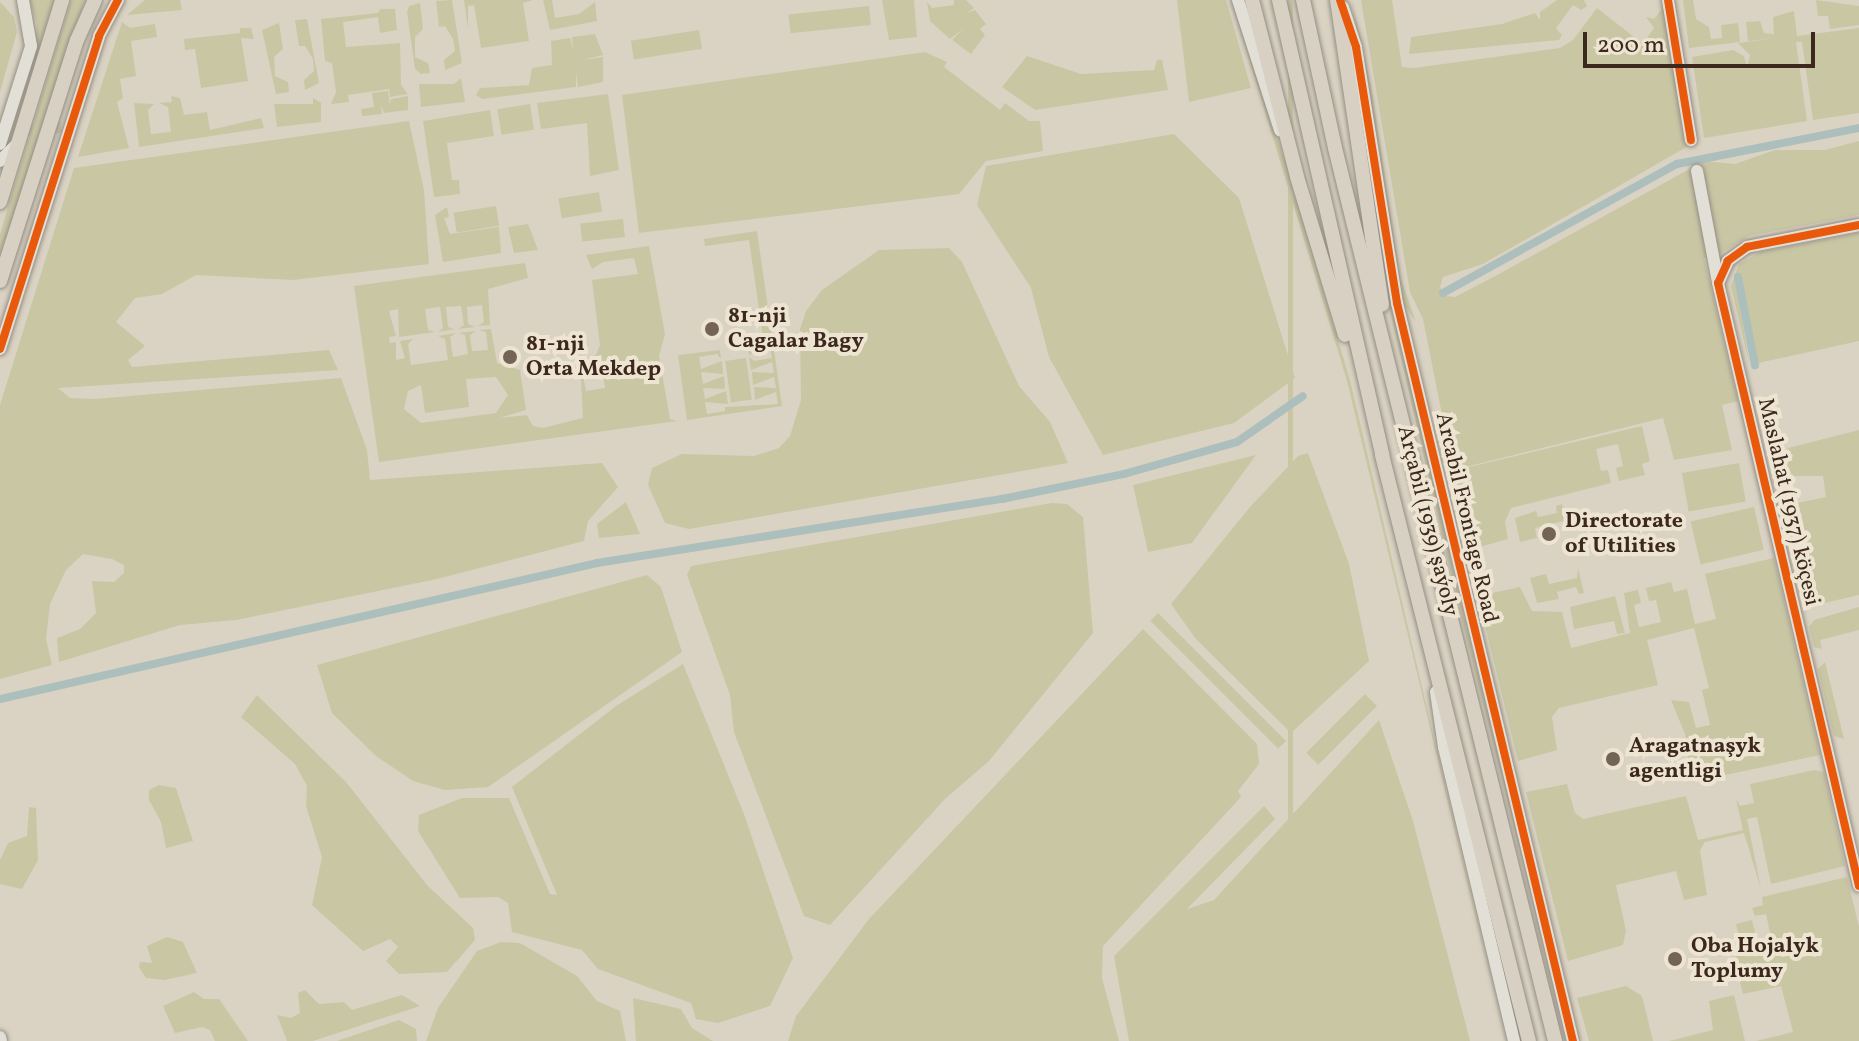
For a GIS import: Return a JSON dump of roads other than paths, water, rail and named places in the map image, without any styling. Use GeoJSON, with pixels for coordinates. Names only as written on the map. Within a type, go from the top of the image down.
{"type":"FeatureCollection","features":[{"type":"Feature","properties":{"kind":"main road"},"geometry":{"type":"LineString","coordinates":[[0,202],[62,0]]}},
{"type":"Feature","properties":{"kind":"main road"},"geometry":{"type":"LineString","coordinates":[[0,281],[95,0]]}},
{"type":"Feature","properties":{"kind":"main road"},"geometry":{"type":"LineString","coordinates":[[1252,0],[1297,177],[1382,455]]}},
{"type":"Feature","properties":{"kind":"main road","name":"Arçabil (1939) şaýoly"},"geometry":{"type":"LineString","coordinates":[[1279,0],[1382,455],[1529,1041]]}},
{"type":"Feature","properties":{"kind":"main road","name":"Arçabil (1939) şaýoly"},"geometry":{"type":"LineString","coordinates":[[1303,0],[1335,148],[1555,1041]]}},
{"type":"Feature","properties":{"kind":"main road"},"geometry":{"type":"LineString","coordinates":[[1339,0],[1397,400]]}},
{"type":"Feature","properties":{"kind":"street"},"geometry":{"type":"LineString","coordinates":[[0,144],[31,46],[23,0]]}},
{"type":"Feature","properties":{"kind":"street"},"geometry":{"type":"LineString","coordinates":[[0,349],[99,36],[118,0]]}},
{"type":"Feature","properties":{"kind":"street"},"geometry":{"type":"LineString","coordinates":[[1238,0],[1297,177]]}},
{"type":"Feature","properties":{"kind":"street","name":"Arcabil Frontage Road"},"geometry":{"type":"LineString","coordinates":[[1339,0],[1356,47],[1397,303],[1573,1041]]}},
{"type":"Feature","properties":{"kind":"street"},"geometry":{"type":"LineString","coordinates":[[1668,0],[1691,140]]}},
{"type":"Feature","properties":{"kind":"street"},"geometry":{"type":"LineString","coordinates":[[59,99],[69,126]]}},
{"type":"Feature","properties":{"kind":"street"},"geometry":{"type":"LineString","coordinates":[[0,161],[20,141]]}},
{"type":"Feature","properties":{"kind":"street","name":"Maslahat (1937) köçesi"},"geometry":{"type":"LineString","coordinates":[[1697,171],[1718,283],[1859,886]]}},
{"type":"Feature","properties":{"kind":"street"},"geometry":{"type":"LineString","coordinates":[[1718,283],[1728,261],[1747,247],[1859,225]]}},
{"type":"Feature","properties":{"kind":"street"},"geometry":{"type":"LineString","coordinates":[[1427,634],[1444,747],[1514,1041]]}},
{"type":"Feature","properties":{"kind":"waterway"},"geometry":{"type":"LineString","coordinates":[[1443,293],[1677,164],[1859,128]]}},
{"type":"Feature","properties":{"kind":"waterway"},"geometry":{"type":"LineString","coordinates":[[1738,277],[1755,365]]}},
{"type":"Feature","properties":{"kind":"waterway"},"geometry":{"type":"LineString","coordinates":[[0,699],[597,563],[1002,499],[1124,474],[1237,442],[1303,396]]}},
{"type":"Feature","properties":{"kind":"waterway"},"geometry":{"type":"LineString","coordinates":[[1776,451],[1809,597]]}},
{"type":"Feature","properties":{"kind":"place","name":"81-nji Cagalar Bagy"},"geometry":{"type":"Point","coordinates":[712,329]}},
{"type":"Feature","properties":{"kind":"place","name":"81-nji Orta Mekdep"},"geometry":{"type":"Point","coordinates":[510,357]}},
{"type":"Feature","properties":{"kind":"place","name":"Directorate of Utilities"},"geometry":{"type":"Point","coordinates":[1549,534]}},
{"type":"Feature","properties":{"kind":"place","name":"Aragatnaşyk agentligi"},"geometry":{"type":"Point","coordinates":[1613,759]}},
{"type":"Feature","properties":{"kind":"place","name":"Oba Hojalyk Toplumy"},"geometry":{"type":"Point","coordinates":[1675,959]}}]}
